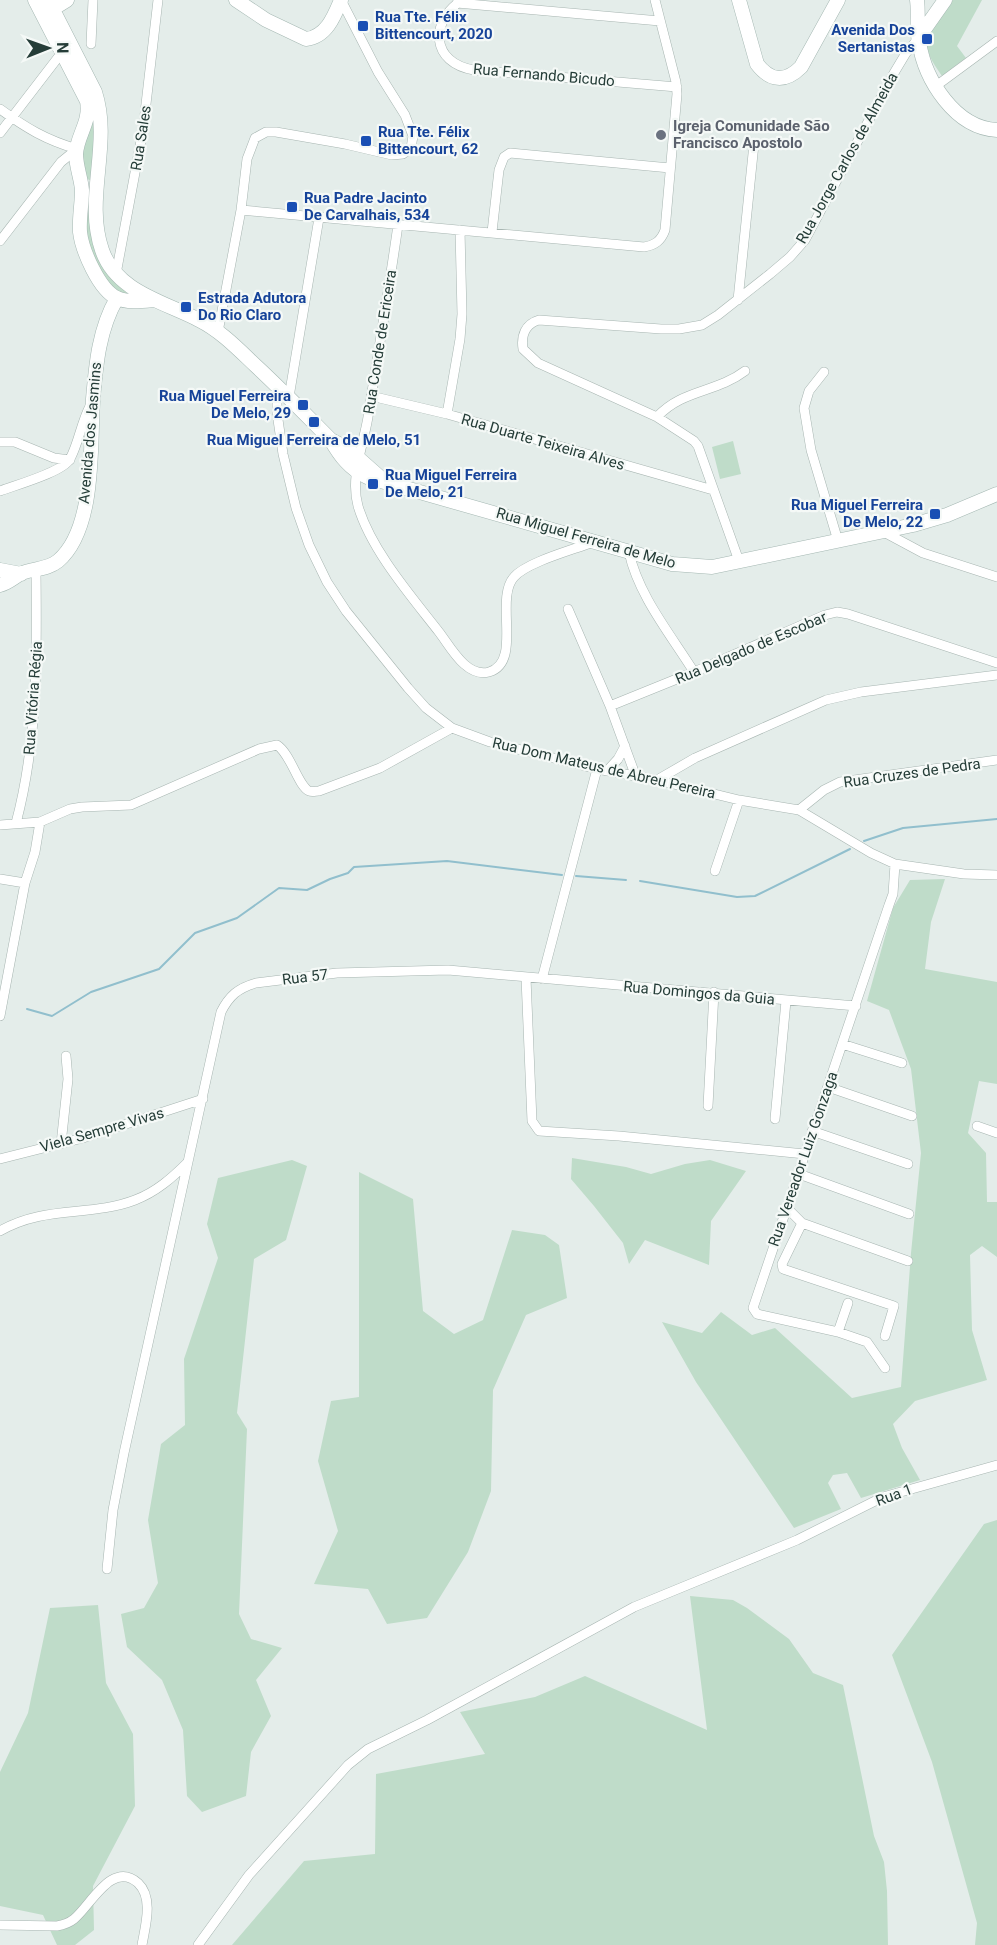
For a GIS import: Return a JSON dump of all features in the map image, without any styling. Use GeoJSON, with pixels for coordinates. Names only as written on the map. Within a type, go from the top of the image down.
{"type":"FeatureCollection","features":[{"type":"Feature","properties":{"kind":"main road"},"geometry":{"type":"LineString","coordinates":[[35,0],[48,8],[94,92],[100,108],[101,126],[95,207],[98,236],[107,261],[116,274],[153,300]]}},
{"type":"Feature","properties":{"kind":"main road"},"geometry":{"type":"LineString","coordinates":[[48,8],[67,0]]}},
{"type":"Feature","properties":{"kind":"main road"},"geometry":{"type":"LineString","coordinates":[[236,0],[252,5],[275,25],[306,39],[320,35],[341,0]]}},
{"type":"Feature","properties":{"kind":"main road"},"geometry":{"type":"LineString","coordinates":[[740,0],[757,64],[772,77],[786,78],[801,67],[834,3]]}},
{"type":"Feature","properties":{"kind":"main road"},"geometry":{"type":"LineString","coordinates":[[917,0],[918,39],[924,65],[936,86],[963,120],[989,129],[997,129]]}},
{"type":"Feature","properties":{"kind":"main road"},"geometry":{"type":"LineString","coordinates":[[918,39],[945,0]]}},
{"type":"Feature","properties":{"kind":"main road"},"geometry":{"type":"LineString","coordinates":[[48,8],[63,51],[87,101],[87,122],[77,149],[82,186],[80,235],[85,252],[102,284],[117,298],[153,300]]}},
{"type":"Feature","properties":{"kind":"main road"},"geometry":{"type":"LineString","coordinates":[[82,186],[96,189]]}},
{"type":"Feature","properties":{"kind":"main road","name":"Avenida dos Jasmins"},"geometry":{"type":"LineString","coordinates":[[0,570],[21,574],[36,571],[58,561],[75,539],[90,478],[98,349],[103,326],[117,298]]}},
{"type":"Feature","properties":{"kind":"main road","name":"Rua Miguel Ferreira de Melo"},"geometry":{"type":"LineString","coordinates":[[153,300],[201,321],[218,332],[289,397],[331,440],[341,456],[385,481],[593,542],[689,566],[712,567],[913,525],[947,515],[997,494]]}},
{"type":"Feature","properties":{"kind":"main road","name":"Avenida dos Jasmins"},"geometry":{"type":"LineString","coordinates":[[0,585],[21,574]]}},
{"type":"Feature","properties":{"kind":"street"},"geometry":{"type":"LineString","coordinates":[[91,44],[93,0]]}},
{"type":"Feature","properties":{"kind":"street","name":"Rua Sales"},"geometry":{"type":"LineString","coordinates":[[116,274],[143,130],[159,0]]}},
{"type":"Feature","properties":{"kind":"street"},"geometry":{"type":"LineString","coordinates":[[218,332],[247,159],[251,145],[260,134],[276,132],[392,155],[404,154],[411,148],[412,136],[405,115],[378,72],[341,0]]}},
{"type":"Feature","properties":{"kind":"street"},"geometry":{"type":"LineString","coordinates":[[240,210],[652,246],[663,237],[665,230],[677,87],[655,0]]}},
{"type":"Feature","properties":{"kind":"street"},"geometry":{"type":"LineString","coordinates":[[460,2],[660,21]]}},
{"type":"Feature","properties":{"kind":"street","name":"Rua Fernando Bicudo"},"geometry":{"type":"LineString","coordinates":[[460,2],[443,21],[439,34],[443,52],[456,66],[474,70],[677,87]]}},
{"type":"Feature","properties":{"kind":"street","name":"Rua Jorge Carlos de Almeida"},"geometry":{"type":"LineString","coordinates":[[739,561],[698,446],[694,441],[657,417],[538,363],[527,355],[522,347],[524,333],[528,326],[535,321],[542,320],[661,329],[692,328],[712,320],[790,257],[805,240],[894,73],[918,39]]}},
{"type":"Feature","properties":{"kind":"street"},"geometry":{"type":"LineString","coordinates":[[936,86],[997,41]]}},
{"type":"Feature","properties":{"kind":"street"},"geometry":{"type":"LineString","coordinates":[[0,133],[63,51]]}},
{"type":"Feature","properties":{"kind":"street"},"geometry":{"type":"LineString","coordinates":[[0,109],[34,133],[77,149]]}},
{"type":"Feature","properties":{"kind":"street"},"geometry":{"type":"LineString","coordinates":[[738,300],[754,144]]}},
{"type":"Feature","properties":{"kind":"street"},"geometry":{"type":"LineString","coordinates":[[0,241],[61,162],[77,149]]}},
{"type":"Feature","properties":{"kind":"street"},"geometry":{"type":"LineString","coordinates":[[492,232],[501,162],[510,153],[670,168]]}},
{"type":"Feature","properties":{"kind":"street"},"geometry":{"type":"LineString","coordinates":[[289,397],[319,218]]}},
{"type":"Feature","properties":{"kind":"street","name":"Rua Conde de Ericeira"},"geometry":{"type":"LineString","coordinates":[[398,225],[355,493],[359,509],[391,569],[457,656],[474,670],[488,672],[495,669],[505,655],[506,598],[513,578],[532,565],[593,542]]}},
{"type":"Feature","properties":{"kind":"street"},"geometry":{"type":"LineString","coordinates":[[447,414],[461,323],[460,230]]}},
{"type":"Feature","properties":{"kind":"street"},"geometry":{"type":"LineString","coordinates":[[657,417],[676,401],[717,387],[745,371]]}},
{"type":"Feature","properties":{"kind":"street"},"geometry":{"type":"LineString","coordinates":[[824,372],[809,390],[804,408],[811,450],[838,541]]}},
{"type":"Feature","properties":{"kind":"street","name":"Rua Dom Mateus de Abreu Pereira"},"geometry":{"type":"LineString","coordinates":[[276,385],[279,433],[294,497],[309,545],[327,582],[346,611],[408,688],[426,708],[452,728],[490,742],[597,769],[657,780],[739,800],[799,810],[871,853],[895,864],[964,874],[997,875]]}},
{"type":"Feature","properties":{"kind":"street","name":"Rua Duarte Teixeira Alves"},"geometry":{"type":"LineString","coordinates":[[371,396],[447,414],[713,490]]}},
{"type":"Feature","properties":{"kind":"street"},"geometry":{"type":"LineString","coordinates":[[0,492],[65,466],[70,460],[83,422],[93,402]]}},
{"type":"Feature","properties":{"kind":"street"},"geometry":{"type":"LineString","coordinates":[[0,442],[15,442],[54,458],[70,460]]}},
{"type":"Feature","properties":{"kind":"street"},"geometry":{"type":"LineString","coordinates":[[903,544],[913,525]]}},
{"type":"Feature","properties":{"kind":"street"},"geometry":{"type":"LineString","coordinates":[[882,531],[923,553],[997,577]]}},
{"type":"Feature","properties":{"kind":"street"},"geometry":{"type":"LineString","coordinates":[[629,552],[632,568],[641,588],[694,672]]}},
{"type":"Feature","properties":{"kind":"street","name":"Rua Vitória Régia"},"geometry":{"type":"LineString","coordinates":[[16,823],[27,775],[36,688],[36,571]]}},
{"type":"Feature","properties":{"kind":"street"},"geometry":{"type":"LineString","coordinates":[[568,609],[610,706],[636,777]]}},
{"type":"Feature","properties":{"kind":"street","name":"Rua Delgado de Escobar"},"geometry":{"type":"LineString","coordinates":[[610,706],[825,615],[837,612],[997,663]]}},
{"type":"Feature","properties":{"kind":"street"},"geometry":{"type":"LineString","coordinates":[[657,780],[695,758],[833,698],[861,692],[997,675]]}},
{"type":"Feature","properties":{"kind":"street"},"geometry":{"type":"LineString","coordinates":[[0,825],[40,822],[70,809],[82,807],[131,805],[273,745],[281,747],[285,752],[306,789],[319,791],[380,768],[452,728]]}},
{"type":"Feature","properties":{"kind":"street"},"geometry":{"type":"LineString","coordinates":[[607,771],[618,759],[625,746]]}},
{"type":"Feature","properties":{"kind":"street","name":"Rua Cruzes de Pedra"},"geometry":{"type":"LineString","coordinates":[[799,810],[824,790],[840,782],[997,760]]}},
{"type":"Feature","properties":{"kind":"street"},"geometry":{"type":"LineString","coordinates":[[542,979],[597,769]]}},
{"type":"Feature","properties":{"kind":"street"},"geometry":{"type":"LineString","coordinates":[[715,871],[739,800]]}},
{"type":"Feature","properties":{"kind":"street"},"geometry":{"type":"LineString","coordinates":[[0,1016],[25,883],[35,852],[40,822]]}},
{"type":"Feature","properties":{"kind":"street","name":"Rua Vereador Luiz Gonzaga"},"geometry":{"type":"LineString","coordinates":[[885,1368],[867,1342],[838,1332],[757,1314],[754,1311],[893,894],[895,864]]}},
{"type":"Feature","properties":{"kind":"street"},"geometry":{"type":"LineString","coordinates":[[0,879],[25,883]]}},
{"type":"Feature","properties":{"kind":"street","name":"Rua 57"},"geometry":{"type":"LineString","coordinates":[[107,1569],[113,1510],[123,1453],[221,1012],[227,1000],[244,986],[286,978],[338,973],[448,970],[542,979]]}},
{"type":"Feature","properties":{"kind":"street"},"geometry":{"type":"LineString","coordinates":[[526,978],[532,1121],[539,1131],[619,1136],[806,1154]]}},
{"type":"Feature","properties":{"kind":"street","name":"Rua Domingos da Guia"},"geometry":{"type":"LineString","coordinates":[[542,979],[856,1006]]}},
{"type":"Feature","properties":{"kind":"street"},"geometry":{"type":"LineString","coordinates":[[708,1106],[714,992]]}},
{"type":"Feature","properties":{"kind":"street"},"geometry":{"type":"LineString","coordinates":[[775,1119],[786,1001]]}},
{"type":"Feature","properties":{"kind":"street"},"geometry":{"type":"LineString","coordinates":[[842,1044],[902,1063]]}},
{"type":"Feature","properties":{"kind":"street"},"geometry":{"type":"LineString","coordinates":[[61,1144],[68,1079],[66,1056]]}},
{"type":"Feature","properties":{"kind":"street"},"geometry":{"type":"LineString","coordinates":[[828,1087],[912,1116]]}},
{"type":"Feature","properties":{"kind":"street","name":"Viela Sempre Vivas"},"geometry":{"type":"LineString","coordinates":[[0,1159],[125,1126],[202,1099]]}},
{"type":"Feature","properties":{"kind":"street"},"geometry":{"type":"LineString","coordinates":[[977,1126],[997,1133]]}},
{"type":"Feature","properties":{"kind":"street"},"geometry":{"type":"LineString","coordinates":[[813,1131],[908,1164]]}},
{"type":"Feature","properties":{"kind":"street"},"geometry":{"type":"LineString","coordinates":[[0,1231],[40,1215],[101,1208],[134,1200],[160,1187],[188,1162]]}},
{"type":"Feature","properties":{"kind":"street"},"geometry":{"type":"LineString","coordinates":[[799,1174],[909,1214]]}},
{"type":"Feature","properties":{"kind":"street"},"geometry":{"type":"LineString","coordinates":[[787,1208],[802,1223],[908,1261]]}},
{"type":"Feature","properties":{"kind":"street"},"geometry":{"type":"LineString","coordinates":[[802,1223],[782,1264],[783,1269],[894,1306],[885,1336]]}},
{"type":"Feature","properties":{"kind":"street"},"geometry":{"type":"LineString","coordinates":[[838,1332],[848,1303]]}},
{"type":"Feature","properties":{"kind":"street","name":"Rua 1"},"geometry":{"type":"LineString","coordinates":[[198,1945],[249,1875],[359,1754],[427,1720],[634,1606],[797,1540],[883,1497],[997,1465]]}},
{"type":"Feature","properties":{"kind":"street"},"geometry":{"type":"LineString","coordinates":[[0,1925],[57,1926],[65,1924],[81,1913],[109,1882],[116,1877],[129,1877],[141,1887],[147,1905],[142,1945]]}},
{"type":"Feature","properties":{"kind":"green space"},"geometry":{"type":"Polygon","coordinates":[[[953,0],[982,0],[957,46],[966,58],[942,76],[928,52],[927,35],[953,0]]]}},
{"type":"Feature","properties":{"kind":"green space"},"geometry":{"type":"Polygon","coordinates":[[[97,107],[94,178],[90,180],[86,179],[81,161],[89,123],[97,107]]]}},
{"type":"Feature","properties":{"kind":"green space"},"geometry":{"type":"Polygon","coordinates":[[[90,194],[91,220],[132,292],[131,296],[120,293],[106,281],[85,242],[90,194]]]}},
{"type":"Feature","properties":{"kind":"green space"},"geometry":{"type":"Polygon","coordinates":[[[733,441],[741,474],[720,479],[712,447],[733,441]]]}},
{"type":"Feature","properties":{"kind":"green space"},"geometry":{"type":"Polygon","coordinates":[[[945,879],[931,922],[925,969],[997,982],[997,1084],[979,1081],[968,1133],[986,1153],[987,1202],[997,1202],[997,1257],[982,1246],[970,1255],[972,1330],[987,1380],[915,1401],[893,1424],[902,1448],[920,1480],[861,1498],[847,1473],[833,1475],[828,1483],[841,1509],[794,1528],[696,1382],[662,1322],[702,1333],[721,1312],[752,1335],[775,1328],[852,1398],[901,1387],[921,1153],[911,1069],[889,1010],[867,1001],[893,908],[910,880],[945,879]]]}},
{"type":"Feature","properties":{"kind":"green space"},"geometry":{"type":"Polygon","coordinates":[[[572,1158],[626,1167],[651,1174],[685,1164],[710,1160],[746,1171],[711,1221],[709,1265],[645,1240],[629,1264],[623,1243],[571,1179],[572,1158]]]}},
{"type":"Feature","properties":{"kind":"green space"},"geometry":{"type":"Polygon","coordinates":[[[292,1160],[307,1166],[286,1240],[254,1259],[237,1413],[247,1429],[239,1614],[251,1639],[282,1648],[256,1680],[271,1716],[251,1752],[246,1796],[202,1812],[187,1796],[183,1730],[162,1680],[127,1647],[121,1614],[144,1608],[158,1583],[148,1520],[161,1444],[185,1425],[184,1359],[218,1258],[207,1224],[218,1178],[292,1160]]]}},
{"type":"Feature","properties":{"kind":"green space"},"geometry":{"type":"Polygon","coordinates":[[[359,1172],[413,1199],[423,1311],[454,1334],[483,1320],[512,1230],[545,1235],[559,1245],[567,1298],[526,1315],[493,1390],[491,1491],[468,1552],[427,1618],[387,1624],[368,1589],[314,1584],[338,1531],[318,1461],[331,1401],[359,1397],[359,1172]]]}},
{"type":"Feature","properties":{"kind":"green space"},"geometry":{"type":"Polygon","coordinates":[[[997,1520],[997,1945],[975,1945],[977,1923],[932,1762],[892,1655],[984,1524],[997,1520]]]}},
{"type":"Feature","properties":{"kind":"green space"},"geometry":{"type":"Polygon","coordinates":[[[690,1596],[733,1600],[747,1608],[789,1639],[813,1673],[843,1685],[874,1836],[884,1862],[888,1945],[232,1945],[304,1861],[375,1854],[376,1774],[485,1754],[460,1712],[535,1697],[585,1676],[707,1730],[690,1596]]]}},
{"type":"Feature","properties":{"kind":"green space"},"geometry":{"type":"Polygon","coordinates":[[[98,1605],[106,1683],[133,1734],[135,1806],[93,1886],[94,1930],[75,1945],[57,1945],[43,1915],[0,1906],[0,1772],[28,1713],[50,1608],[98,1605]]]}},
{"type":"Feature","properties":{"kind":"waterway"},"geometry":{"type":"LineString","coordinates":[[864,841],[903,828],[997,819]]}},
{"type":"Feature","properties":{"kind":"waterway"},"geometry":{"type":"LineString","coordinates":[[640,881],[737,897],[755,896],[850,849]]}},
{"type":"Feature","properties":{"kind":"waterway"},"geometry":{"type":"LineString","coordinates":[[27,1009],[52,1016],[91,992],[159,969],[195,933],[237,918],[279,888],[307,890],[348,873],[354,867],[447,861],[562,875]]}},
{"type":"Feature","properties":{"kind":"waterway"},"geometry":{"type":"LineString","coordinates":[[576,876],[626,880]]}},
{"type":"Feature","properties":{"kind":"place","name":"Rua Tte. Félix Bittencourt, 2020"},"geometry":{"type":"Point","coordinates":[363,26]}},
{"type":"Feature","properties":{"kind":"place","name":"Avenida Dos Sertanistas"},"geometry":{"type":"Point","coordinates":[927,39]}},
{"type":"Feature","properties":{"kind":"place","name":"Igreja Comunidade São Francisco Apostolo"},"geometry":{"type":"Point","coordinates":[661,135]}},
{"type":"Feature","properties":{"kind":"place","name":"Rua Tte. Félix Bittencourt, 62"},"geometry":{"type":"Point","coordinates":[366,141]}},
{"type":"Feature","properties":{"kind":"place","name":"Rua Padre Jacinto De Carvalhais, 534"},"geometry":{"type":"Point","coordinates":[292,207]}},
{"type":"Feature","properties":{"kind":"place","name":"Estrada Adutora Do Rio Claro"},"geometry":{"type":"Point","coordinates":[186,307]}},
{"type":"Feature","properties":{"kind":"place","name":"Rua Miguel Ferreira De Melo, 29"},"geometry":{"type":"Point","coordinates":[303,405]}},
{"type":"Feature","properties":{"kind":"place","name":"Rua Miguel Ferreira de Melo, 51"},"geometry":{"type":"Point","coordinates":[314,422]}},
{"type":"Feature","properties":{"kind":"place","name":"Rua Miguel Ferreira De Melo, 21"},"geometry":{"type":"Point","coordinates":[373,484]}},
{"type":"Feature","properties":{"kind":"place","name":"Rua Miguel Ferreira De Melo, 22"},"geometry":{"type":"Point","coordinates":[935,514]}}]}
